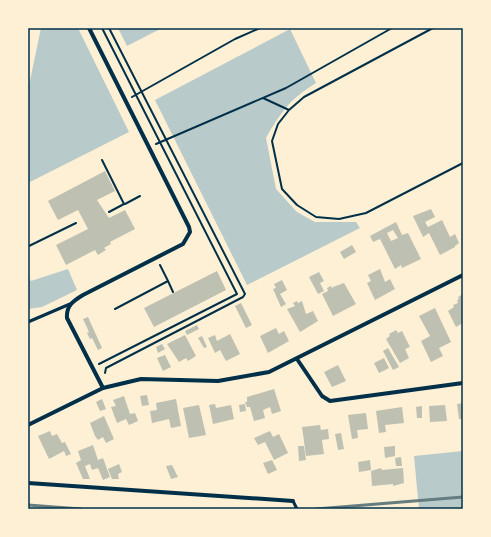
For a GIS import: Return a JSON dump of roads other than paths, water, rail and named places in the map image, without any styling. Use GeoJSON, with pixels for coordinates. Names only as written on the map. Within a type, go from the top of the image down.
{"type":"FeatureCollection","features":[{"type":"Feature","properties":{"kind":"street"},"geometry":{"type":"LineString","coordinates":[[89,28],[189,226],[190,232],[183,244],[82,295],[70,304],[67,318],[103,388]]}},
{"type":"Feature","properties":{"kind":"street"},"geometry":{"type":"LineString","coordinates":[[28,426],[103,388],[142,379],[218,381],[246,378],[269,372],[463,275]]}},
{"type":"Feature","properties":{"kind":"street"},"geometry":{"type":"LineString","coordinates":[[297,359],[322,396],[330,400],[463,383]]}},
{"type":"Feature","properties":{"kind":"street"},"geometry":{"type":"LineString","coordinates":[[28,484],[293,500]]}},
{"type":"Feature","properties":{"kind":"lane"},"geometry":{"type":"LineString","coordinates":[[28,322],[70,304]]}},
{"type":"Feature","properties":{"kind":"lane"},"geometry":{"type":"LineString","coordinates":[[293,500],[297,509]]}},
{"type":"Feature","properties":{"kind":"railway"},"geometry":{"type":"LineString","coordinates":[[316,509],[463,497]]}},
{"type":"Feature","properties":{"kind":"railway"},"geometry":{"type":"LineString","coordinates":[[28,505],[81,509]]}}]}
